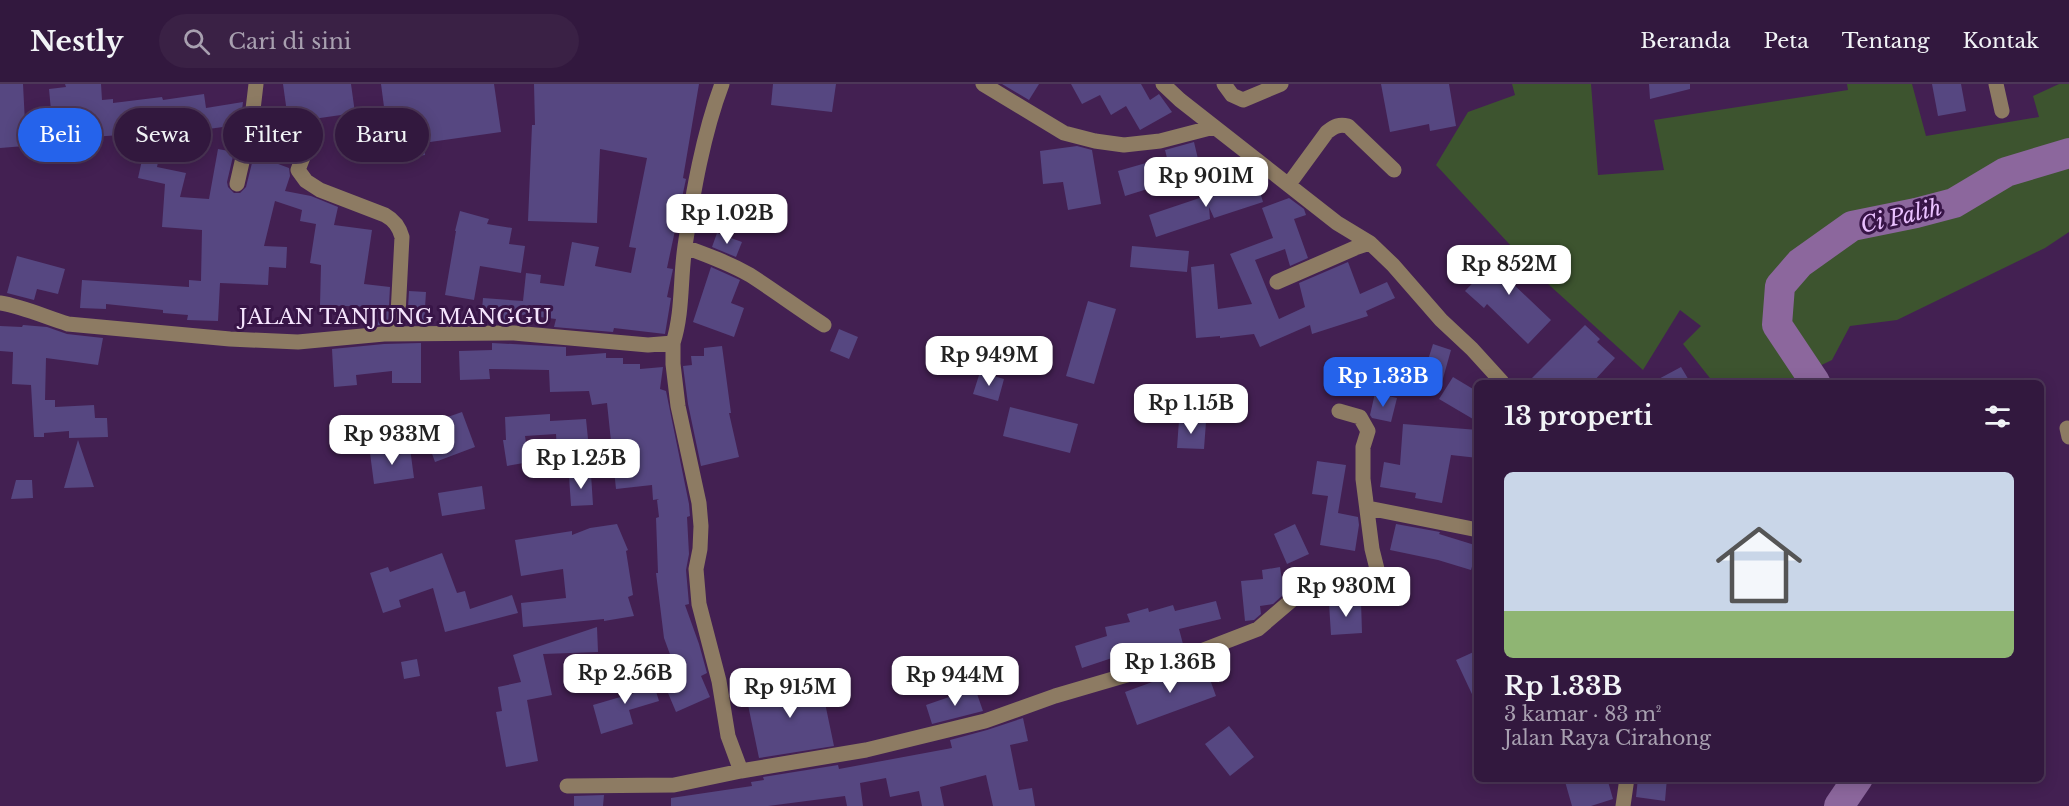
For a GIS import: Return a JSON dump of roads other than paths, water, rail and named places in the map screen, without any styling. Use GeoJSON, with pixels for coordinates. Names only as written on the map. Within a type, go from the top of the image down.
{"type":"FeatureCollection","features":[{"type":"Feature","properties":{"kind":"street"},"geometry":{"type":"LineString","coordinates":[[253,108],[256,84]]}},
{"type":"Feature","properties":{"kind":"street"},"geometry":{"type":"LineString","coordinates":[[722,84],[708,128],[685,247],[679,325],[673,343],[673,364],[678,406],[699,503],[700,549],[696,569],[699,604],[720,681],[728,736],[741,771]]}},
{"type":"Feature","properties":{"kind":"street"},"geometry":{"type":"LineString","coordinates":[[983,84],[1064,133],[1095,141],[1124,145],[1160,141],[1214,127]]}},
{"type":"Feature","properties":{"kind":"street"},"geometry":{"type":"LineString","coordinates":[[1163,84],[1180,100],[1337,223],[1370,243],[1500,380]]}},
{"type":"Feature","properties":{"kind":"street"},"geometry":{"type":"LineString","coordinates":[[1224,84],[1232,95],[1243,100],[1281,84]]}},
{"type":"Feature","properties":{"kind":"street"},"geometry":{"type":"LineString","coordinates":[[1996,84],[2002,111]]}},
{"type":"Feature","properties":{"kind":"street"},"geometry":{"type":"LineString","coordinates":[[1289,184],[1327,132],[1334,126],[1341,125],[1348,126],[1394,170]]}},
{"type":"Feature","properties":{"kind":"street"},"geometry":{"type":"LineString","coordinates":[[237,184],[242,162]]}},
{"type":"Feature","properties":{"kind":"street"},"geometry":{"type":"LineString","coordinates":[[301,162],[298,170],[306,181],[320,190],[386,215],[393,219],[400,228],[402,237],[397,334]]}},
{"type":"Feature","properties":{"kind":"street"},"geometry":{"type":"LineString","coordinates":[[1277,282],[1370,243]]}},
{"type":"Feature","properties":{"kind":"street"},"geometry":{"type":"LineString","coordinates":[[685,247],[726,262],[750,275],[824,325]]}},
{"type":"Feature","properties":{"kind":"street","name":"JALAN TANJUNG MANGGU"},"geometry":{"type":"LineString","coordinates":[[0,303],[19,306],[49,319],[68,324],[230,339],[298,342],[397,334],[514,333],[648,345],[673,343]]}},
{"type":"Feature","properties":{"kind":"street"},"geometry":{"type":"LineString","coordinates":[[567,786],[674,785],[866,750],[985,721],[1055,696],[1158,665],[1258,628],[1293,599],[1309,590],[1325,586],[1339,589],[1374,585],[1380,581],[1372,549],[1363,479],[1363,447],[1368,432],[1360,417],[1339,411]]}},
{"type":"Feature","properties":{"kind":"street"},"geometry":{"type":"LineString","coordinates":[[1368,508],[1474,529]]}},
{"type":"Feature","properties":{"kind":"street"},"geometry":{"type":"LineString","coordinates":[[1623,806],[1626,782]]}},
{"type":"Feature","properties":{"kind":"waterway","name":"Ci Palih"},"geometry":{"type":"LineString","coordinates":[[1814,380],[1777,325],[1780,286],[1800,263],[1852,226],[1954,203],[2006,172],[2069,153]]}},
{"type":"Feature","properties":{"kind":"waterway","name":"Ci Palih"},"geometry":{"type":"LineString","coordinates":[[1839,806],[1855,782]]}}]}
